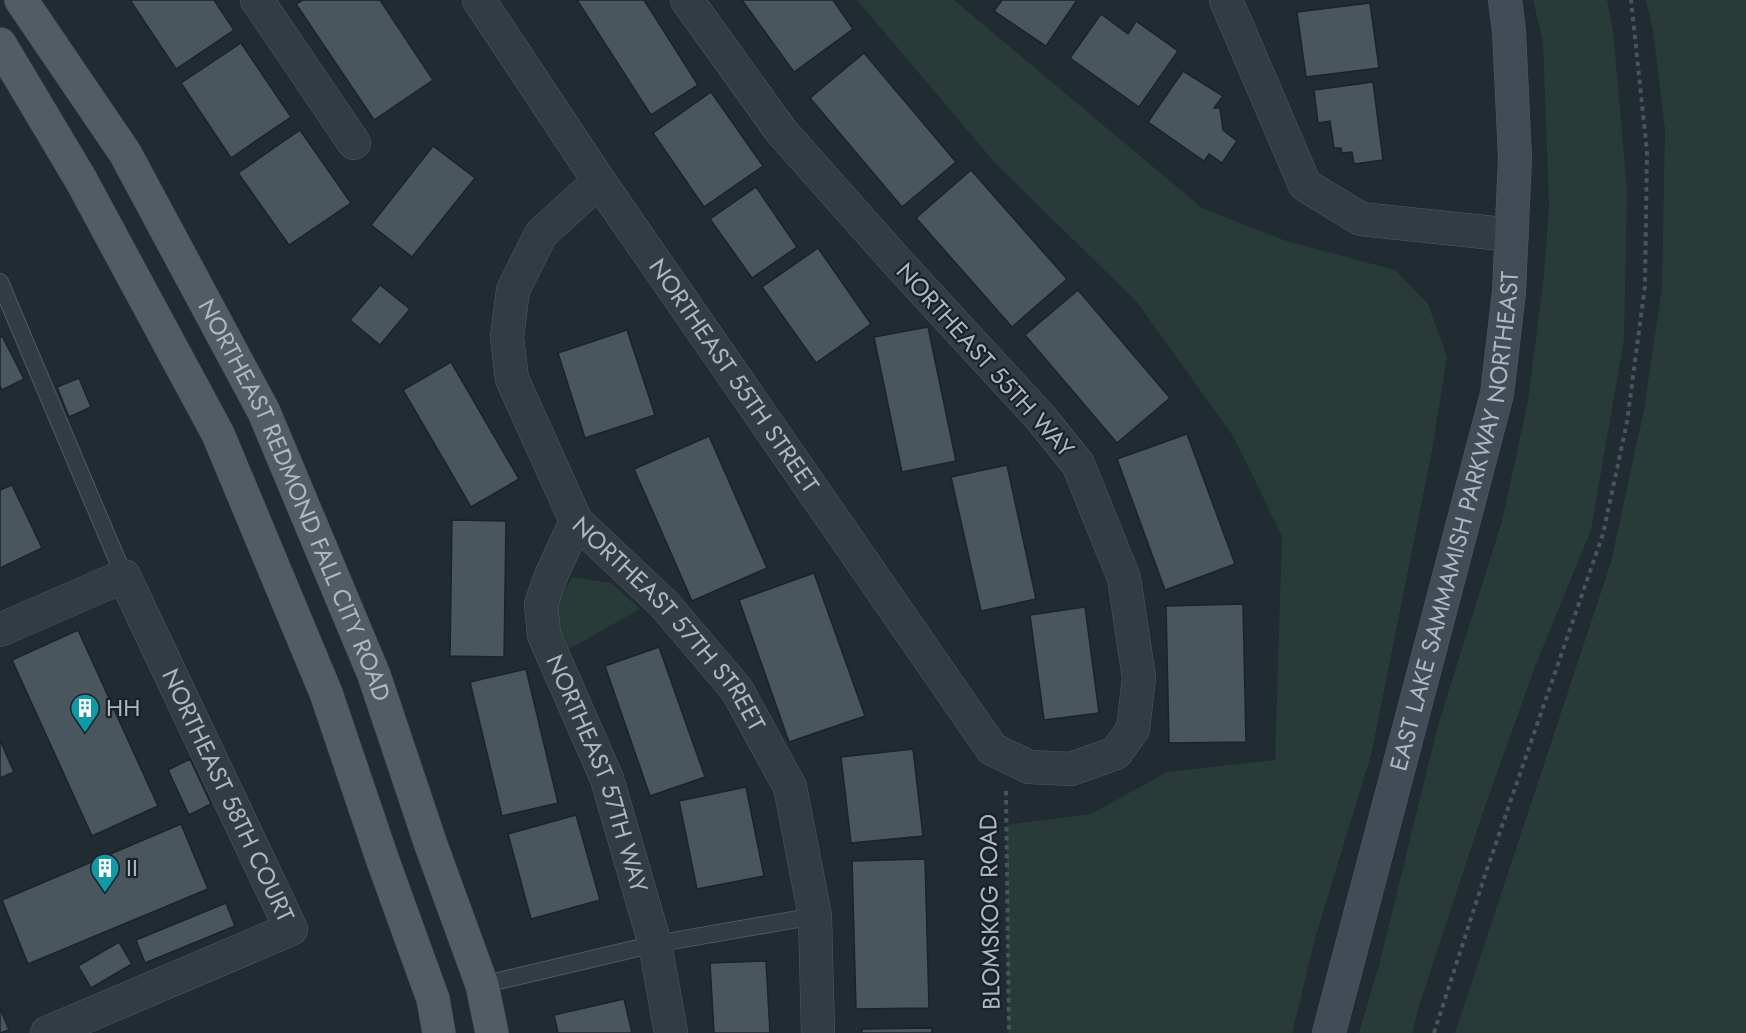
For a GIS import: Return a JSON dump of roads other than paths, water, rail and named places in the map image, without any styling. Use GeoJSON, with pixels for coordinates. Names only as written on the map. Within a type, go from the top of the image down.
{"type":"FeatureCollection","features":[{"type":"Feature","properties":{"kind":"main road","name":"NORTHEAST REDMOND FALL CITY ROAD"},"geometry":{"type":"LineString","coordinates":[[21,0],[125,153],[264,412],[374,675],[431,845],[482,986],[492,1033]]}},
{"type":"Feature","properties":{"kind":"main road","name":"EAST LAKE SAMMAMISH PARKWAY NORTHEAST"},"geometry":{"type":"LineString","coordinates":[[1329,1033],[1497,394],[1509,292],[1515,158],[1509,31],[1505,0]]}},
{"type":"Feature","properties":{"kind":"main road","name":"NORTHEAST REDMOND FALL CITY ROAD"},"geometry":{"type":"LineString","coordinates":[[0,44],[81,180],[218,434],[326,693],[433,999],[439,1033]]}},
{"type":"Feature","properties":{"kind":"street"},"geometry":{"type":"LineString","coordinates":[[256,0],[354,143]]}},
{"type":"Feature","properties":{"kind":"street","name":"NORTHEAST 55TH STREET"},"geometry":{"type":"LineString","coordinates":[[479,0],[598,181],[992,748]]}},
{"type":"Feature","properties":{"kind":"street","name":"NORTHEAST 55TH WAY"},"geometry":{"type":"LineString","coordinates":[[687,0],[781,131],[900,265],[1041,417],[1078,464],[1124,578],[1139,678],[1133,729],[1116,753],[1071,769],[1029,767],[992,748]]}},
{"type":"Feature","properties":{"kind":"street"},"geometry":{"type":"LineString","coordinates":[[1226,0],[1305,185],[1361,219],[1512,235]]}},
{"type":"Feature","properties":{"kind":"street","name":"NORTHEAST 57TH STREET"},"geometry":{"type":"LineString","coordinates":[[598,181],[541,234],[513,290],[507,337],[512,379],[576,521],[664,604],[737,690],[790,787],[815,916],[818,1033]]}},
{"type":"Feature","properties":{"kind":"street","name":"NORTHEAST 57TH WAY"},"geometry":{"type":"LineString","coordinates":[[576,521],[550,576],[541,604],[544,635],[607,779],[655,944],[671,1033]]}},
{"type":"Feature","properties":{"kind":"street"},"geometry":{"type":"LineString","coordinates":[[0,630],[124,576]]}},
{"type":"Feature","properties":{"kind":"street","name":"NORTHEAST 58TH COURT"},"geometry":{"type":"LineString","coordinates":[[47,1033],[291,929],[124,576]]}},
{"type":"Feature","properties":{"kind":"lane"},"geometry":{"type":"LineString","coordinates":[[0,282],[124,576]]}},
{"type":"Feature","properties":{"kind":"lane"},"geometry":{"type":"LineString","coordinates":[[482,986],[655,944],[815,916]]}},
{"type":"Feature","properties":{"kind":"place","name":"HH"},"geometry":{"type":"Point","coordinates":[85,734]}},
{"type":"Feature","properties":{"kind":"place","name":"II"},"geometry":{"type":"Point","coordinates":[105,894]}}]}
